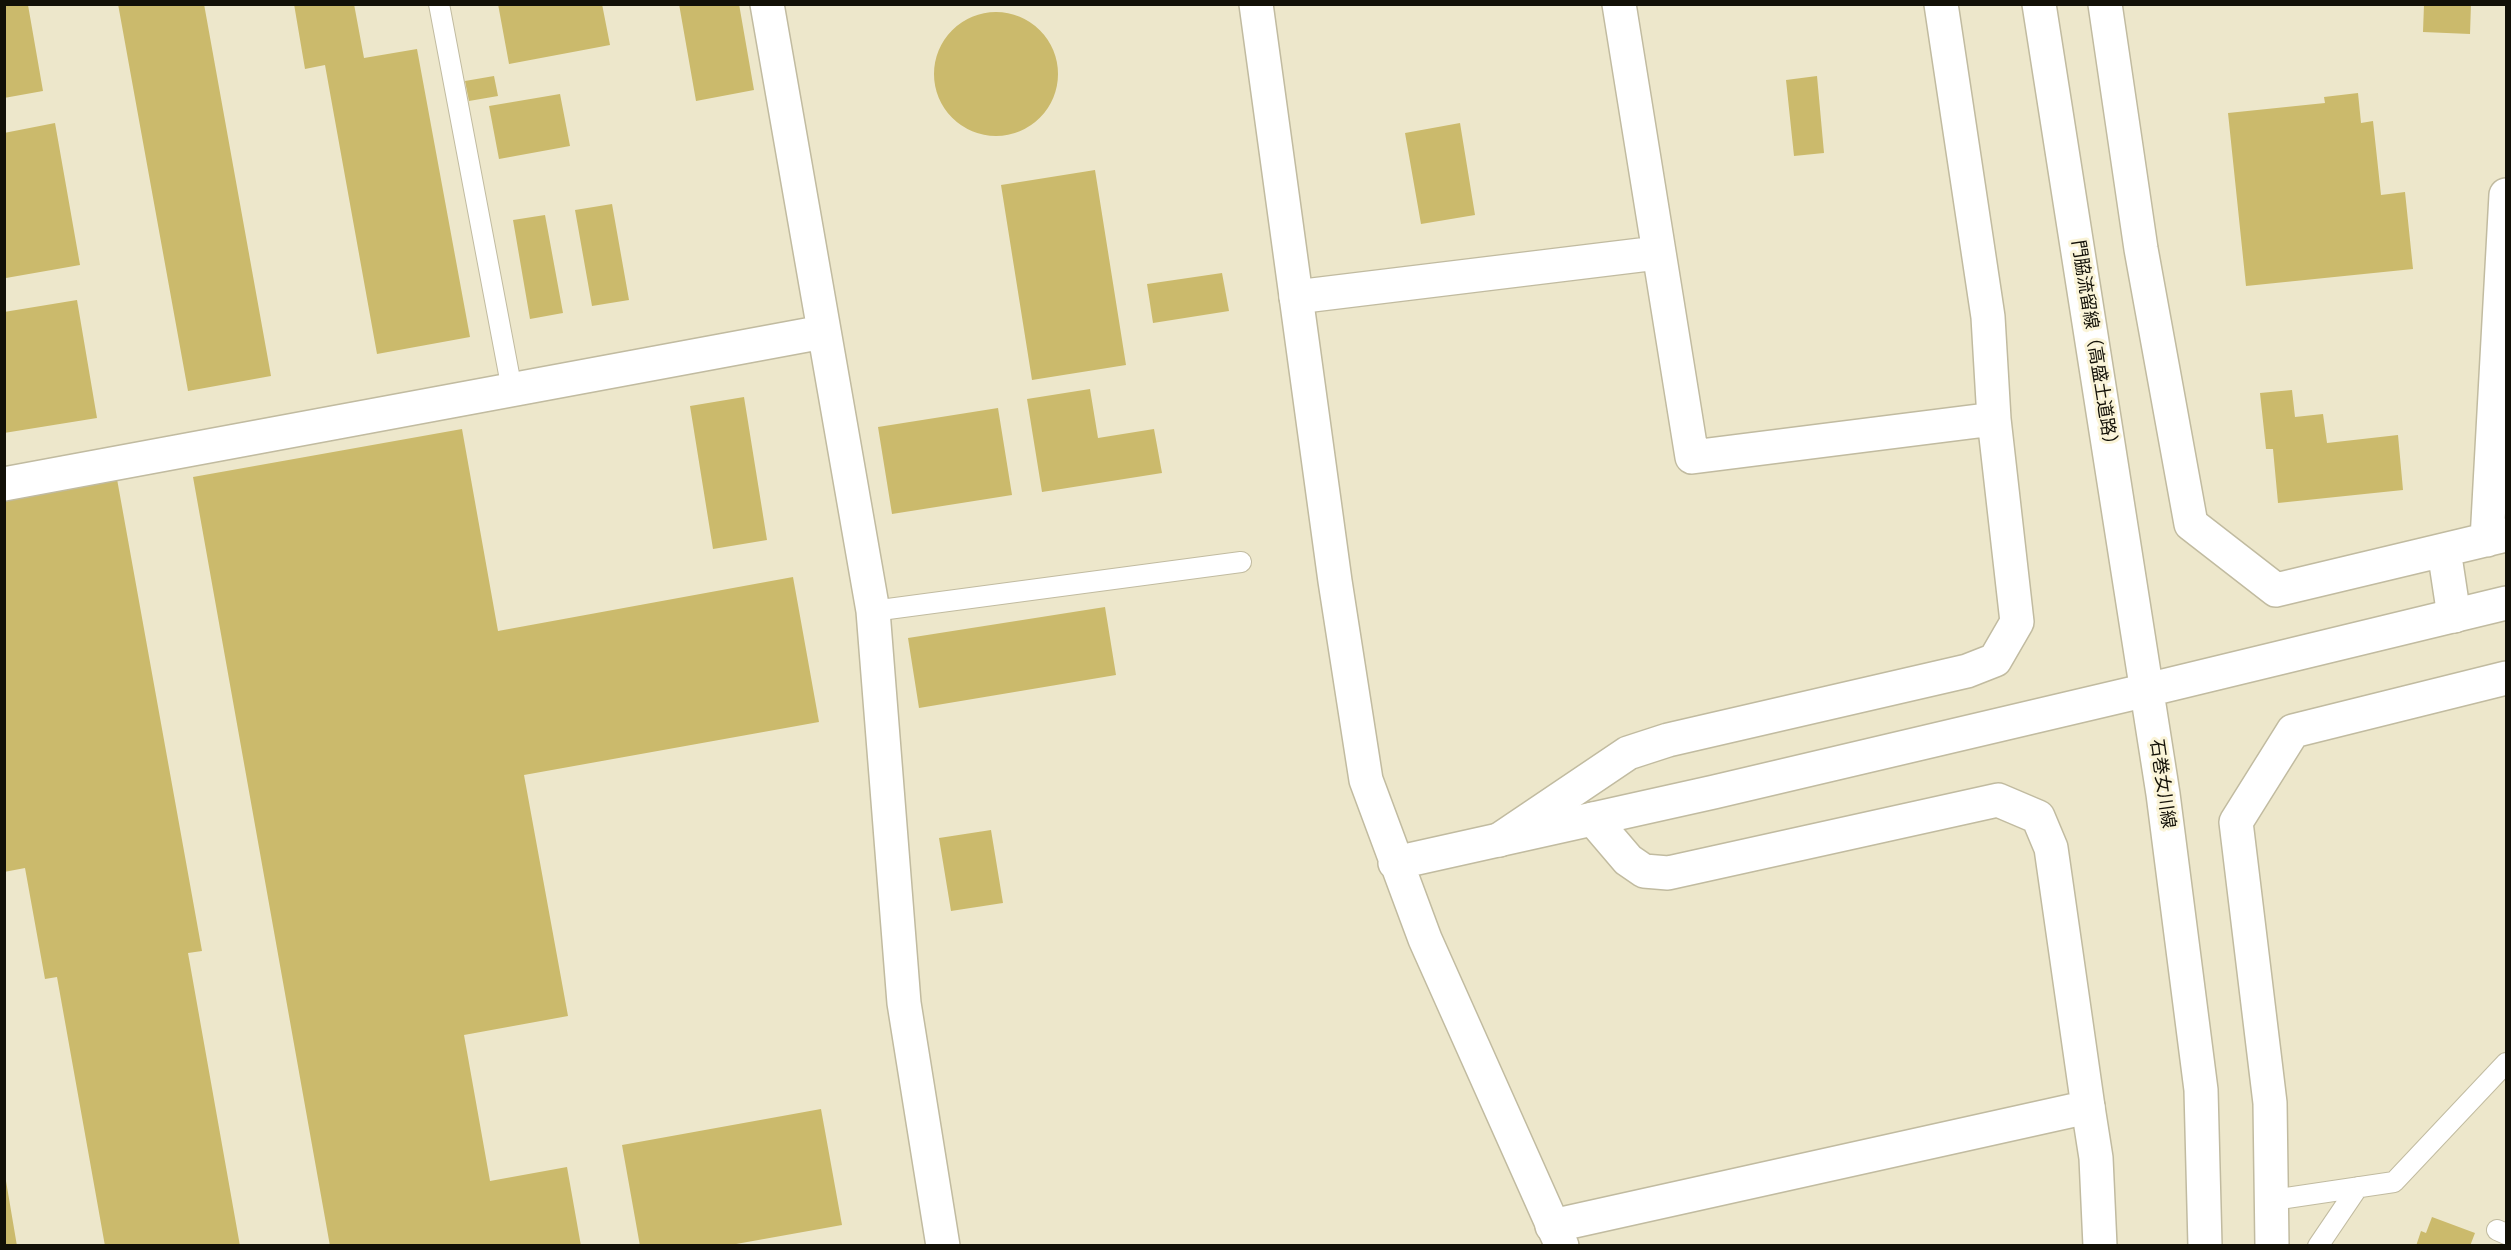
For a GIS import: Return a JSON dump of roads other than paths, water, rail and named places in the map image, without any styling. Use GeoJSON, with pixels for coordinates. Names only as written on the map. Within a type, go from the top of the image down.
{"type":"FeatureCollection","features":[{"type":"Feature","properties":{"kind":"street"},"geometry":{"type":"LineString","coordinates":[[767,4],[873,611],[904,1003],[943,1245]]}},
{"type":"Feature","properties":{"kind":"street"},"geometry":{"type":"LineString","coordinates":[[1256,4],[1335,581],[1366,780],[1425,939],[1557,1235],[2088,1107]]}},
{"type":"Feature","properties":{"kind":"street"},"geometry":{"type":"LineString","coordinates":[[1619,4],[1692,458],[1994,419]]}},
{"type":"Feature","properties":{"kind":"street"},"geometry":{"type":"LineString","coordinates":[[1497,841],[1628,753],[1668,740],[1967,671],[1995,660],[2017,622],[1994,419],[1988,317],[1941,4]]}},
{"type":"Feature","properties":{"kind":"street","name":"門脇流留線（高盛土道路）"},"geometry":{"type":"LineString","coordinates":[[2039,4],[2147,690]]}},
{"type":"Feature","properties":{"kind":"street"},"geometry":{"type":"LineString","coordinates":[[2105,4],[2142,249],[2191,524],[2277,590],[2497,538],[2506,195]]}},
{"type":"Feature","properties":{"kind":"street"},"geometry":{"type":"LineString","coordinates":[[1296,297],[1658,253]]}},
{"type":"Feature","properties":{"kind":"street"},"geometry":{"type":"LineString","coordinates":[[4,484],[823,332]]}},
{"type":"Feature","properties":{"kind":"street"},"geometry":{"type":"LineString","coordinates":[[2444,550],[2454,616]]}},
{"type":"Feature","properties":{"kind":"street"},"geometry":{"type":"LineString","coordinates":[[1395,863],[2147,690],[2506,603]]}},
{"type":"Feature","properties":{"kind":"street"},"geometry":{"type":"LineString","coordinates":[[2272,1245],[2270,1103],[2236,822],[2293,731],[2506,678]]}},
{"type":"Feature","properties":{"kind":"street","name":"石巻女川線"},"geometry":{"type":"LineString","coordinates":[[2147,690],[2163,794],[2200,1090],[2205,1245]]}},
{"type":"Feature","properties":{"kind":"street"},"geometry":{"type":"LineString","coordinates":[[1593,819],[1628,860],[1644,871],[1668,873],[1998,800],[2038,817],[2051,848],[2096,1158],[2100,1245]]}},
{"type":"Feature","properties":{"kind":"lane"},"geometry":{"type":"LineString","coordinates":[[439,4],[512,390]]}},
{"type":"Feature","properties":{"kind":"lane"},"geometry":{"type":"LineString","coordinates":[[873,611],[1241,562]]}},
{"type":"Feature","properties":{"kind":"lane"},"geometry":{"type":"LineString","coordinates":[[2273,1200],[2394,1182],[2506,1063]]}},
{"type":"Feature","properties":{"kind":"lane"},"geometry":{"type":"LineString","coordinates":[[2318,1245],[2358,1187]]}}]}
